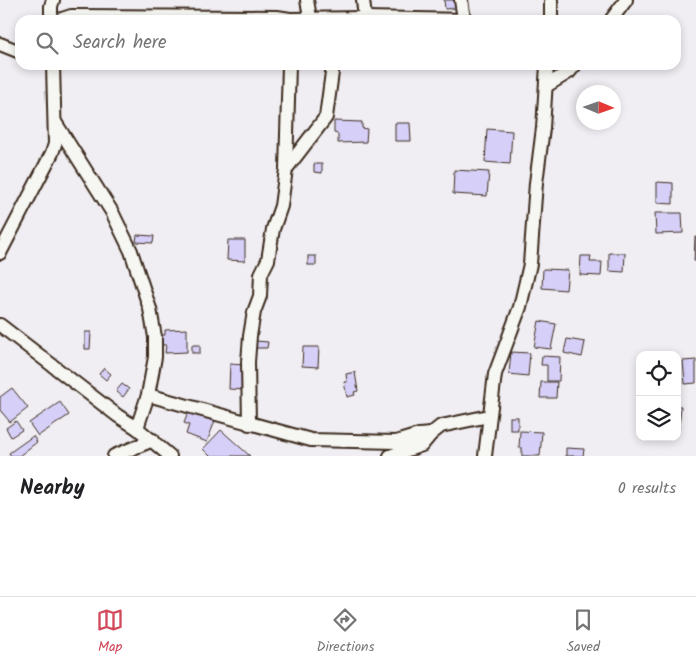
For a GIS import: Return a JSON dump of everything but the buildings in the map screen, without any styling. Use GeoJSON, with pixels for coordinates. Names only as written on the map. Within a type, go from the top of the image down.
{"type":"FeatureCollection","features":[{"type":"Feature","properties":{"kind":"street"},"geometry":{"type":"LineString","coordinates":[[51,15],[53,0]]}},
{"type":"Feature","properties":{"kind":"street"},"geometry":{"type":"LineString","coordinates":[[307,0],[310,15]]}},
{"type":"Feature","properties":{"kind":"street"},"geometry":{"type":"LineString","coordinates":[[363,0],[369,15]]}},
{"type":"Feature","properties":{"kind":"street"},"geometry":{"type":"LineString","coordinates":[[461,0],[464,15]]}},
{"type":"Feature","properties":{"kind":"street"},"geometry":{"type":"LineString","coordinates":[[551,0],[551,15]]}},
{"type":"Feature","properties":{"kind":"street"},"geometry":{"type":"LineString","coordinates":[[615,15],[626,0]]}},
{"type":"Feature","properties":{"kind":"street"},"geometry":{"type":"LineString","coordinates":[[0,44],[15,50]]}},
{"type":"Feature","properties":{"kind":"street"},"geometry":{"type":"LineString","coordinates":[[0,253],[52,154],[55,144],[53,70]]}},
{"type":"Feature","properties":{"kind":"street"},"geometry":{"type":"LineString","coordinates":[[249,424],[248,362],[250,336],[254,312],[260,296],[261,274],[268,260],[273,229],[281,206],[286,169],[289,70]]}},
{"type":"Feature","properties":{"kind":"street"},"geometry":{"type":"LineString","coordinates":[[286,169],[326,117],[332,70]]}},
{"type":"Feature","properties":{"kind":"street"},"geometry":{"type":"LineString","coordinates":[[485,456],[495,374],[520,307],[530,264],[548,70]]}},
{"type":"Feature","properties":{"kind":"street"},"geometry":{"type":"LineString","coordinates":[[546,86],[558,80],[570,70]]}},
{"type":"Feature","properties":{"kind":"street"},"geometry":{"type":"LineString","coordinates":[[55,122],[112,212],[130,251],[145,292],[155,337],[155,357],[148,395],[137,428]]}},
{"type":"Feature","properties":{"kind":"street"},"geometry":{"type":"LineString","coordinates":[[0,325],[118,416],[153,440],[170,456]]}},
{"type":"Feature","properties":{"kind":"street"},"geometry":{"type":"LineString","coordinates":[[148,395],[292,436],[323,441],[396,442],[419,435],[431,434]]}},
{"type":"Feature","properties":{"kind":"street"},"geometry":{"type":"LineString","coordinates":[[390,456],[422,445],[441,426],[489,416]]}},
{"type":"Feature","properties":{"kind":"street"},"geometry":{"type":"LineString","coordinates":[[114,456],[153,440]]}}]}
